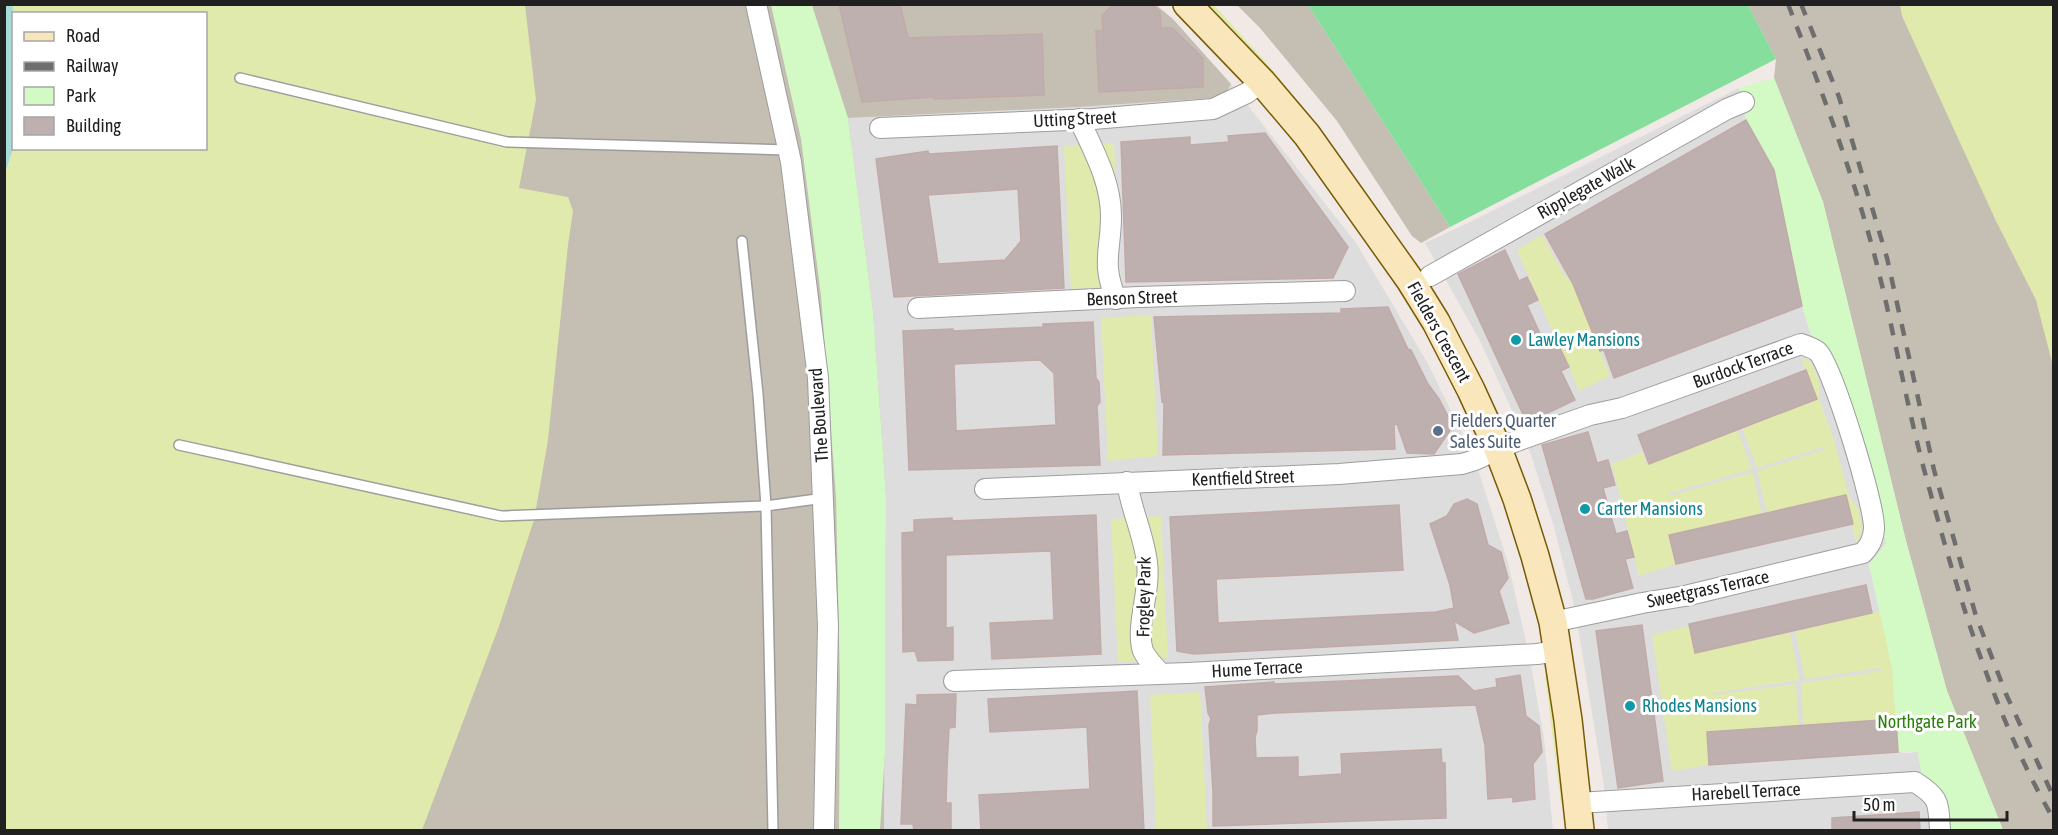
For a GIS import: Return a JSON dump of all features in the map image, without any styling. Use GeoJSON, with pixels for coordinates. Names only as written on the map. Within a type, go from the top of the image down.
{"type":"FeatureCollection","features":[{"type":"Feature","properties":{"kind":"street","name":"The Boulevard"},"geometry":{"type":"LineString","coordinates":[[756,4],[789,150],[818,378],[828,626],[825,831]]}},
{"type":"Feature","properties":{"kind":"street","name":"Fielders Crescent"},"geometry":{"type":"LineString","coordinates":[[1187,4],[1262,81],[1307,135],[1410,280],[1506,445],[1535,556],[1562,620],[1548,652],[1588,802],[1580,831]]}},
{"type":"Feature","properties":{"kind":"street","name":"Utting Street"},"geometry":{"type":"LineString","coordinates":[[880,128],[1213,110],[1247,93],[1262,81]]}},
{"type":"Feature","properties":{"kind":"street","name":"Ripplegate Walk"},"geometry":{"type":"LineString","coordinates":[[1430,276],[1727,109],[1744,102]]}},
{"type":"Feature","properties":{"kind":"street"},"geometry":{"type":"LineString","coordinates":[[1079,119],[1107,181],[1111,215],[1106,260],[1109,282],[1116,299]]}},
{"type":"Feature","properties":{"kind":"street","name":"Benson Street"},"geometry":{"type":"LineString","coordinates":[[918,308],[1345,291]]}},
{"type":"Feature","properties":{"kind":"street","name":"Burdock Terrace"},"geometry":{"type":"LineString","coordinates":[[1506,445],[1590,415],[1622,408],[1801,344],[1817,351],[1826,366],[1845,415],[1874,526],[1870,545],[1863,553]]}},
{"type":"Feature","properties":{"kind":"street","name":"Kentfield Street"},"geometry":{"type":"LineString","coordinates":[[985,489],[1339,474],[1440,466],[1475,460],[1506,445]]}},
{"type":"Feature","properties":{"kind":"street","name":"Frogley Park"},"geometry":{"type":"LineString","coordinates":[[1127,482],[1130,502],[1143,540],[1148,566],[1141,633],[1143,651],[1160,673]]}},
{"type":"Feature","properties":{"kind":"street","name":"Sweetgrass Terrace"},"geometry":{"type":"LineString","coordinates":[[1562,620],[1685,596],[1863,553]]}},
{"type":"Feature","properties":{"kind":"street","name":"Hume Terrace"},"geometry":{"type":"LineString","coordinates":[[954,681],[1160,673],[1548,652]]}},
{"type":"Feature","properties":{"kind":"street","name":"Harebell Terrace"},"geometry":{"type":"LineString","coordinates":[[1588,802],[1915,782],[1931,793],[1938,807],[1940,831]]}},
{"type":"Feature","properties":{"kind":"lane"},"geometry":{"type":"LineString","coordinates":[[240,78],[507,142],[789,150]]}},
{"type":"Feature","properties":{"kind":"lane"},"geometry":{"type":"LineString","coordinates":[[742,241],[758,394],[766,506],[773,831]]}},
{"type":"Feature","properties":{"kind":"lane"},"geometry":{"type":"LineString","coordinates":[[179,445],[501,516],[766,506],[824,498]]}},
{"type":"Feature","properties":{"kind":"shaded area"},"geometry":{"type":"Polygon","coordinates":[[[196,5],[1156,5],[1173,19],[1231,84],[1227,92],[1215,98],[848,118],[873,311],[886,496],[884,830],[5,830],[4,714],[207,150],[207,12],[196,5]]]}},
{"type":"Feature","properties":{"kind":"shaded area"},"geometry":{"type":"Polygon","coordinates":[[[1237,5],[1308,5],[1450,227],[1421,243],[1412,236],[1337,121],[1260,28],[1237,5]]]}},
{"type":"Feature","properties":{"kind":"shaded area"},"geometry":{"type":"Polygon","coordinates":[[[1748,5],[2053,5],[2053,830],[2003,830],[1947,691],[1906,541],[1823,202],[1774,78],[1776,59],[1748,5]]]}},
{"type":"Feature","properties":{"kind":"shaded area"},"geometry":{"type":"Polygon","coordinates":[[[1231,84],[1356,243],[1427,362],[1475,460],[1508,563],[1529,655],[1544,738],[1553,830],[884,830],[886,496],[873,311],[848,118],[1215,98],[1227,92],[1231,84]]]}},
{"type":"Feature","properties":{"kind":"shaded area"},"geometry":{"type":"Polygon","coordinates":[[[1739,88],[1746,120],[1774,170],[1802,306],[1809,329],[1812,336],[1820,340],[1829,353],[1880,515],[1886,544],[1869,564],[1892,668],[1898,752],[1918,752],[1922,777],[1943,791],[1948,830],[1608,830],[1604,786],[1575,609],[1554,527],[1531,455],[1517,421],[1479,339],[1425,243],[1739,88]]]}},
{"type":"Feature","properties":{"kind":"green space"},"geometry":{"type":"Polygon","coordinates":[[[13,5],[525,5],[536,100],[519,188],[568,197],[573,211],[548,440],[534,520],[498,629],[422,830],[5,830],[5,173],[12,149],[207,150],[207,12],[13,12],[13,5]]]}},
{"type":"Feature","properties":{"kind":"green space"},"geometry":{"type":"Polygon","coordinates":[[[771,5],[812,5],[848,118],[873,311],[886,496],[885,752],[880,830],[839,830],[840,685],[836,497],[821,296],[801,139],[771,5]]]}},
{"type":"Feature","properties":{"kind":"green space"},"geometry":{"type":"Polygon","coordinates":[[[1203,5],[1214,5],[1272,69],[1327,137],[1320,141],[1203,5]]]}},
{"type":"Feature","properties":{"kind":"green space"},"geometry":{"type":"Polygon","coordinates":[[[1308,5],[1748,5],[1776,59],[1450,227],[1308,5]]]}},
{"type":"Feature","properties":{"kind":"green space"},"geometry":{"type":"Polygon","coordinates":[[[1900,5],[2053,5],[2053,366],[2036,300],[1996,221],[1902,16],[1900,5]]]}},
{"type":"Feature","properties":{"kind":"green space","name":"Northgate Park"},"geometry":{"type":"Polygon","coordinates":[[[1774,78],[1823,202],[1906,541],[1947,691],[2003,830],[1948,830],[1942,791],[1922,777],[1918,752],[1898,752],[1892,668],[1869,564],[1886,544],[1880,515],[1829,353],[1820,340],[1812,336],[1809,329],[1802,306],[1774,170],[1746,120],[1739,88],[1774,78]]]}},
{"type":"Feature","properties":{"kind":"green space"},"geometry":{"type":"Polygon","coordinates":[[[1114,143],[1121,285],[1071,289],[1064,146],[1114,143]]]}},
{"type":"Feature","properties":{"kind":"green space"},"geometry":{"type":"Polygon","coordinates":[[[1769,160],[1774,170],[1796,275],[1600,351],[1610,376],[1579,391],[1517,250],[1542,235],[1564,275],[1571,281],[1567,273],[1769,160]]]}},
{"type":"Feature","properties":{"kind":"green space"},"geometry":{"type":"Polygon","coordinates":[[[1151,315],[1158,456],[1108,461],[1101,318],[1151,315]]]}},
{"type":"Feature","properties":{"kind":"green space"},"geometry":{"type":"Polygon","coordinates":[[[1801,358],[1811,362],[1819,381],[1819,399],[1833,437],[1850,499],[1859,510],[1862,530],[1856,543],[1846,495],[1767,513],[1757,471],[1824,450],[1823,447],[1757,468],[1742,428],[1816,399],[1801,358]]]}},
{"type":"Feature","properties":{"kind":"green space"},"geometry":{"type":"Polygon","coordinates":[[[1737,429],[1752,469],[1670,493],[1670,496],[1753,472],[1762,514],[1670,535],[1676,564],[1639,576],[1612,464],[1642,452],[1647,465],[1737,429]]]}},
{"type":"Feature","properties":{"kind":"green space"},"geometry":{"type":"Polygon","coordinates":[[[1161,516],[1168,658],[1118,662],[1111,519],[1161,516]]]}},
{"type":"Feature","properties":{"kind":"green space"},"geometry":{"type":"Polygon","coordinates":[[[1880,611],[1892,668],[1896,719],[1803,726],[1801,683],[1881,671],[1880,668],[1805,679],[1795,631],[1880,611]]]}},
{"type":"Feature","properties":{"kind":"green space"},"geometry":{"type":"Polygon","coordinates":[[[1689,626],[1696,653],[1790,633],[1800,680],[1714,693],[1714,695],[1796,684],[1799,726],[1707,732],[1709,765],[1672,771],[1652,635],[1689,626]]]}},
{"type":"Feature","properties":{"kind":"green space"},"geometry":{"type":"Polygon","coordinates":[[[1550,674],[1566,804],[1561,804],[1545,675],[1550,674]]]}},
{"type":"Feature","properties":{"kind":"green space"},"geometry":{"type":"Polygon","coordinates":[[[1200,692],[1207,830],[1156,830],[1150,695],[1200,692]]]}},
{"type":"Feature","properties":{"kind":"water"},"geometry":{"type":"Polygon","coordinates":[[[5,5],[13,5],[13,12],[13,150],[5,173],[5,5]]]}},
{"type":"Feature","properties":{"kind":"building"},"geometry":{"type":"Polygon","coordinates":[[[839,4],[900,4],[908,38],[1042,34],[1044,95],[934,99],[933,97],[862,102],[839,4]]]}},
{"type":"Feature","properties":{"kind":"building"},"geometry":{"type":"Polygon","coordinates":[[[1113,4],[1151,4],[1160,12],[1161,28],[1172,28],[1203,58],[1203,87],[1099,92],[1096,31],[1103,31],[1102,16],[1113,4]]]}},
{"type":"Feature","properties":{"kind":"building"},"geometry":{"type":"Polygon","coordinates":[[[1746,120],[1774,170],[1802,306],[1614,378],[1604,350],[1600,351],[1573,284],[1545,234],[1746,120]]]}},
{"type":"Feature","properties":{"kind":"building"},"geometry":{"type":"Polygon","coordinates":[[[1265,133],[1348,247],[1333,278],[1126,282],[1121,142],[1190,137],[1190,145],[1229,142],[1228,136],[1265,133]]]}},
{"type":"Feature","properties":{"kind":"building"},"geometry":{"type":"Polygon","coordinates":[[[1057,146],[1064,288],[894,297],[876,159],[928,151],[929,154],[1057,146]],[[1018,189],[928,195],[938,264],[1005,260],[1021,241],[1018,189]]]}},
{"type":"Feature","properties":{"kind":"building","name":"Lawley Mansions"},"geometry":{"type":"Polygon","coordinates":[[[1505,250],[1519,281],[1527,277],[1538,300],[1527,305],[1547,349],[1558,344],[1569,367],[1561,371],[1575,400],[1527,423],[1458,274],[1505,250]]]}},
{"type":"Feature","properties":{"kind":"building"},"geometry":{"type":"Polygon","coordinates":[[[1388,307],[1408,349],[1411,350],[1453,426],[1434,454],[1407,453],[1397,424],[1394,425],[1395,449],[1163,455],[1164,403],[1162,402],[1154,317],[1341,313],[1341,309],[1388,307]]]}},
{"type":"Feature","properties":{"kind":"building"},"geometry":{"type":"Polygon","coordinates":[[[1093,322],[1096,378],[1099,382],[1100,402],[1097,406],[1100,465],[909,470],[903,331],[1043,327],[1043,324],[1093,322]],[[1040,360],[954,364],[956,431],[1056,425],[1054,373],[1040,360]]]}},
{"type":"Feature","properties":{"kind":"building"},"geometry":{"type":"Polygon","coordinates":[[[1806,370],[1817,399],[1649,464],[1638,435],[1806,370]]]}},
{"type":"Feature","properties":{"kind":"building","name":"Carter Mansions"},"geometry":{"type":"Polygon","coordinates":[[[1588,432],[1597,463],[1608,460],[1615,485],[1603,488],[1616,534],[1627,531],[1634,557],[1625,559],[1633,588],[1593,599],[1586,599],[1542,445],[1588,432]]]}},
{"type":"Feature","properties":{"kind":"building"},"geometry":{"type":"Polygon","coordinates":[[[1846,495],[1853,524],[1676,564],[1669,535],[1846,495]]]}},
{"type":"Feature","properties":{"kind":"building"},"geometry":{"type":"Polygon","coordinates":[[[1467,499],[1477,504],[1488,545],[1501,552],[1508,578],[1499,591],[1509,623],[1474,633],[1454,621],[1458,640],[1194,654],[1177,651],[1170,517],[1399,505],[1403,570],[1216,579],[1218,623],[1436,612],[1454,608],[1450,585],[1430,524],[1447,516],[1454,504],[1467,499]]]}},
{"type":"Feature","properties":{"kind":"building"},"geometry":{"type":"Polygon","coordinates":[[[1096,515],[1101,654],[992,659],[990,623],[1054,620],[1051,551],[946,555],[946,628],[953,627],[953,660],[918,661],[915,651],[903,652],[902,533],[914,532],[914,520],[952,518],[952,521],[1096,515]]]}},
{"type":"Feature","properties":{"kind":"building"},"geometry":{"type":"Polygon","coordinates":[[[1866,585],[1872,613],[1695,653],[1689,624],[1866,585]]]}},
{"type":"Feature","properties":{"kind":"building","name":"Rhodes Mansions"},"geometry":{"type":"Polygon","coordinates":[[[1642,625],[1663,781],[1618,788],[1596,631],[1642,625]]]}},
{"type":"Feature","properties":{"kind":"building"},"geometry":{"type":"Polygon","coordinates":[[[1520,675],[1526,716],[1539,726],[1542,752],[1533,764],[1535,799],[1513,802],[1513,797],[1488,799],[1485,745],[1476,705],[1275,713],[1257,715],[1256,758],[1298,757],[1298,777],[1342,774],[1341,754],[1441,749],[1442,763],[1445,763],[1446,818],[1213,826],[1209,725],[1211,719],[1208,713],[1205,687],[1274,682],[1274,684],[1458,676],[1474,691],[1497,687],[1496,679],[1520,675]]]}},
{"type":"Feature","properties":{"kind":"building"},"geometry":{"type":"Polygon","coordinates":[[[1137,691],[1144,831],[981,831],[979,795],[1090,789],[1087,727],[990,732],[988,699],[1137,691]]]}},
{"type":"Feature","properties":{"kind":"building"},"geometry":{"type":"Polygon","coordinates":[[[956,694],[955,727],[949,728],[947,767],[946,803],[951,803],[951,831],[914,831],[913,824],[901,824],[906,704],[917,705],[917,695],[956,694]]]}},
{"type":"Feature","properties":{"kind":"building"},"geometry":{"type":"Polygon","coordinates":[[[1896,719],[1898,752],[1709,765],[1707,732],[1896,719]]]}},
{"type":"Feature","properties":{"kind":"building"},"geometry":{"type":"Polygon","coordinates":[[[1919,812],[1920,831],[1832,831],[1832,818],[1919,812]]]}},
{"type":"Feature","properties":{"kind":"railway"},"geometry":{"type":"LineString","coordinates":[[1788,4],[1836,131],[1867,228],[1918,447],[1978,651],[2012,737],[2054,820]]}},
{"type":"Feature","properties":{"kind":"railway"},"geometry":{"type":"LineString","coordinates":[[1801,4],[1839,97],[1887,258],[1934,470],[1976,616],[2006,694],[2054,798]]}},
{"type":"Feature","properties":{"kind":"place","name":"Lawley Mansions"},"geometry":{"type":"Point","coordinates":[1516,340]}},
{"type":"Feature","properties":{"kind":"place","name":"Fielders Quarter Sales Suite"},"geometry":{"type":"Point","coordinates":[1438,431]}},
{"type":"Feature","properties":{"kind":"place","name":"Carter Mansions"},"geometry":{"type":"Point","coordinates":[1585,509]}},
{"type":"Feature","properties":{"kind":"place","name":"Rhodes Mansions"},"geometry":{"type":"Point","coordinates":[1630,706]}}]}
